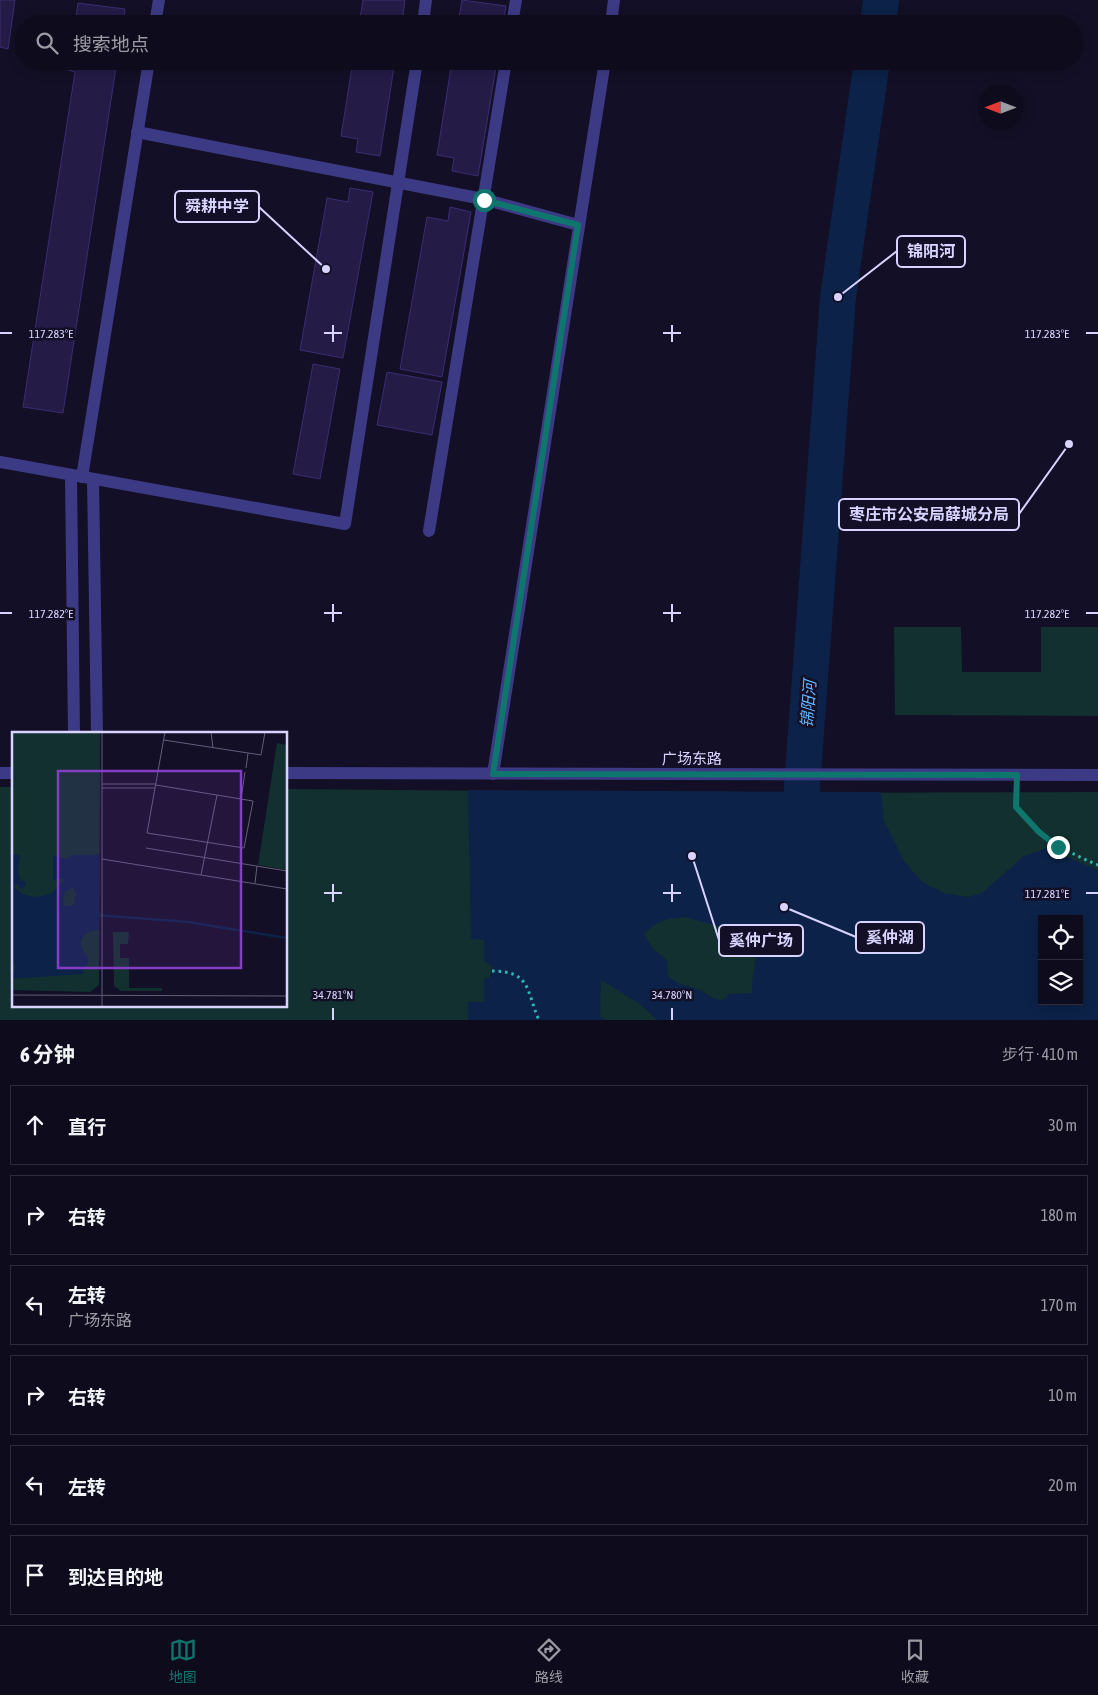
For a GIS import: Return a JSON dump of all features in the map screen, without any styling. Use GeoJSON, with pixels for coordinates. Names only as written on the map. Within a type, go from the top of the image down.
{"type":"FeatureCollection","features":[{"type":"Feature","properties":{"kind":"street"},"geometry":{"type":"LineString","coordinates":[[156,15],[158,0]]}},
{"type":"Feature","properties":{"kind":"street"},"geometry":{"type":"LineString","coordinates":[[424,15],[426,0]]}},
{"type":"Feature","properties":{"kind":"street"},"geometry":{"type":"LineString","coordinates":[[514,15],[516,0]]}},
{"type":"Feature","properties":{"kind":"street"},"geometry":{"type":"LineString","coordinates":[[612,15],[614,0]]}},
{"type":"Feature","properties":{"kind":"street"},"geometry":{"type":"LineString","coordinates":[[74,732],[82,477],[147,70]]}},
{"type":"Feature","properties":{"kind":"street"},"geometry":{"type":"LineString","coordinates":[[0,462],[345,524],[416,70]]}},
{"type":"Feature","properties":{"kind":"street"},"geometry":{"type":"LineString","coordinates":[[429,531],[505,70]]}},
{"type":"Feature","properties":{"kind":"street"},"geometry":{"type":"LineString","coordinates":[[493,774],[604,70]]}},
{"type":"Feature","properties":{"kind":"street"},"geometry":{"type":"LineString","coordinates":[[137,132],[484,200],[578,225]]}},
{"type":"Feature","properties":{"kind":"street"},"geometry":{"type":"LineString","coordinates":[[82,477],[97,732]]}},
{"type":"Feature","properties":{"kind":"street","name":"广场东路"},"geometry":{"type":"LineString","coordinates":[[288,773],[1098,775]]}},
{"type":"Feature","properties":{"kind":"path"},"geometry":{"type":"LineString","coordinates":[[1017,775],[1016,807],[1025,818],[1058,847],[1098,865]]}},
{"type":"Feature","properties":{"kind":"path"},"geometry":{"type":"LineString","coordinates":[[492,971],[512,973],[521,978],[532,996],[539,1020]]}},
{"type":"Feature","properties":{"kind":"green space"},"geometry":{"type":"Polygon","coordinates":[[[894,627],[961,627],[962,672],[1041,672],[1041,627],[1098,627],[1098,716],[895,715],[894,627]]]}},
{"type":"Feature","properties":{"kind":"green space"},"geometry":{"type":"Polygon","coordinates":[[[0,787],[12,787],[12,1008],[288,1008],[288,789],[719,793],[1098,792],[1098,1020],[0,1020],[0,787]]]}},
{"type":"Feature","properties":{"kind":"water"},"geometry":{"type":"Polygon","coordinates":[[[468,790],[881,792],[884,821],[904,861],[922,882],[944,893],[969,897],[982,893],[1024,856],[1050,847],[1065,856],[1098,870],[1098,1020],[657,1020],[640,1004],[601,980],[600,1017],[606,1020],[468,1020],[468,1002],[484,1002],[484,979],[490,977],[492,966],[484,961],[484,940],[471,939],[468,790]],[[685,917],[662,921],[653,926],[644,935],[653,949],[667,960],[668,976],[679,983],[701,991],[710,997],[722,1000],[729,994],[752,993],[756,960],[754,947],[744,930],[720,927],[685,917]]]}},
{"type":"Feature","properties":{"kind":"building"},"geometry":{"type":"Polygon","coordinates":[[[0,0],[15,0],[8,49],[0,47],[0,0]]]}},
{"type":"Feature","properties":{"kind":"building"},"geometry":{"type":"Polygon","coordinates":[[[363,0],[405,0],[403,15],[360,15],[363,0]]]}},
{"type":"Feature","properties":{"kind":"building"},"geometry":{"type":"Polygon","coordinates":[[[462,0],[506,6],[504,15],[460,15],[462,0]]]}},
{"type":"Feature","properties":{"kind":"building"},"geometry":{"type":"Polygon","coordinates":[[[78,3],[125,9],[124,15],[76,15],[78,3]]]}},
{"type":"Feature","properties":{"kind":"building"},"geometry":{"type":"Polygon","coordinates":[[[68,70],[116,70],[63,413],[23,407],[75,72],[68,70]]]}},
{"type":"Feature","properties":{"kind":"building"},"geometry":{"type":"Polygon","coordinates":[[[352,70],[394,70],[380,156],[356,152],[358,139],[341,136],[352,70]]]}},
{"type":"Feature","properties":{"kind":"building"},"geometry":{"type":"Polygon","coordinates":[[[451,70],[496,70],[478,176],[452,171],[454,158],[437,155],[451,70]]]}},
{"type":"Feature","properties":{"kind":"building"},"geometry":{"type":"Polygon","coordinates":[[[350,188],[373,192],[343,358],[300,350],[327,198],[348,202],[350,188]]]}},
{"type":"Feature","properties":{"kind":"building"},"geometry":{"type":"Polygon","coordinates":[[[450,207],[471,212],[442,377],[400,369],[427,217],[448,221],[450,207]]]}},
{"type":"Feature","properties":{"kind":"building"},"geometry":{"type":"Polygon","coordinates":[[[313,364],[340,369],[320,479],[293,474],[313,364]]]}},
{"type":"Feature","properties":{"kind":"building"},"geometry":{"type":"Polygon","coordinates":[[[387,372],[442,382],[432,435],[377,425],[387,372]]]}},
{"type":"Feature","properties":{"kind":"waterway","name":"锦阳河"},"geometry":{"type":"LineString","coordinates":[[879,15],[881,0]]}},
{"type":"Feature","properties":{"kind":"waterway","name":"锦阳河"},"geometry":{"type":"LineString","coordinates":[[798,841],[838,297],[871,70]]}},
{"type":"Feature","properties":{"kind":"place","name":"舜耕中学"},"geometry":{"type":"Point","coordinates":[326,269]}},
{"type":"Feature","properties":{"kind":"place","name":"锦阳河"},"geometry":{"type":"Point","coordinates":[838,297]}},
{"type":"Feature","properties":{"kind":"place","name":"枣庄市公安局薛城分局"},"geometry":{"type":"Point","coordinates":[1069,444]}},
{"type":"Feature","properties":{"kind":"place","name":"奚仲广场"},"geometry":{"type":"Point","coordinates":[692,856]}},
{"type":"Feature","properties":{"kind":"place","name":"奚仲湖"},"geometry":{"type":"Point","coordinates":[784,907]}},
{"type":"Feature","properties":{"kind":"route"},"geometry":{"type":"LineString","coordinates":[[484,200],[578,225],[493,774],[1017,775],[1016,807],[1039,832],[1058,847]]}}]}
